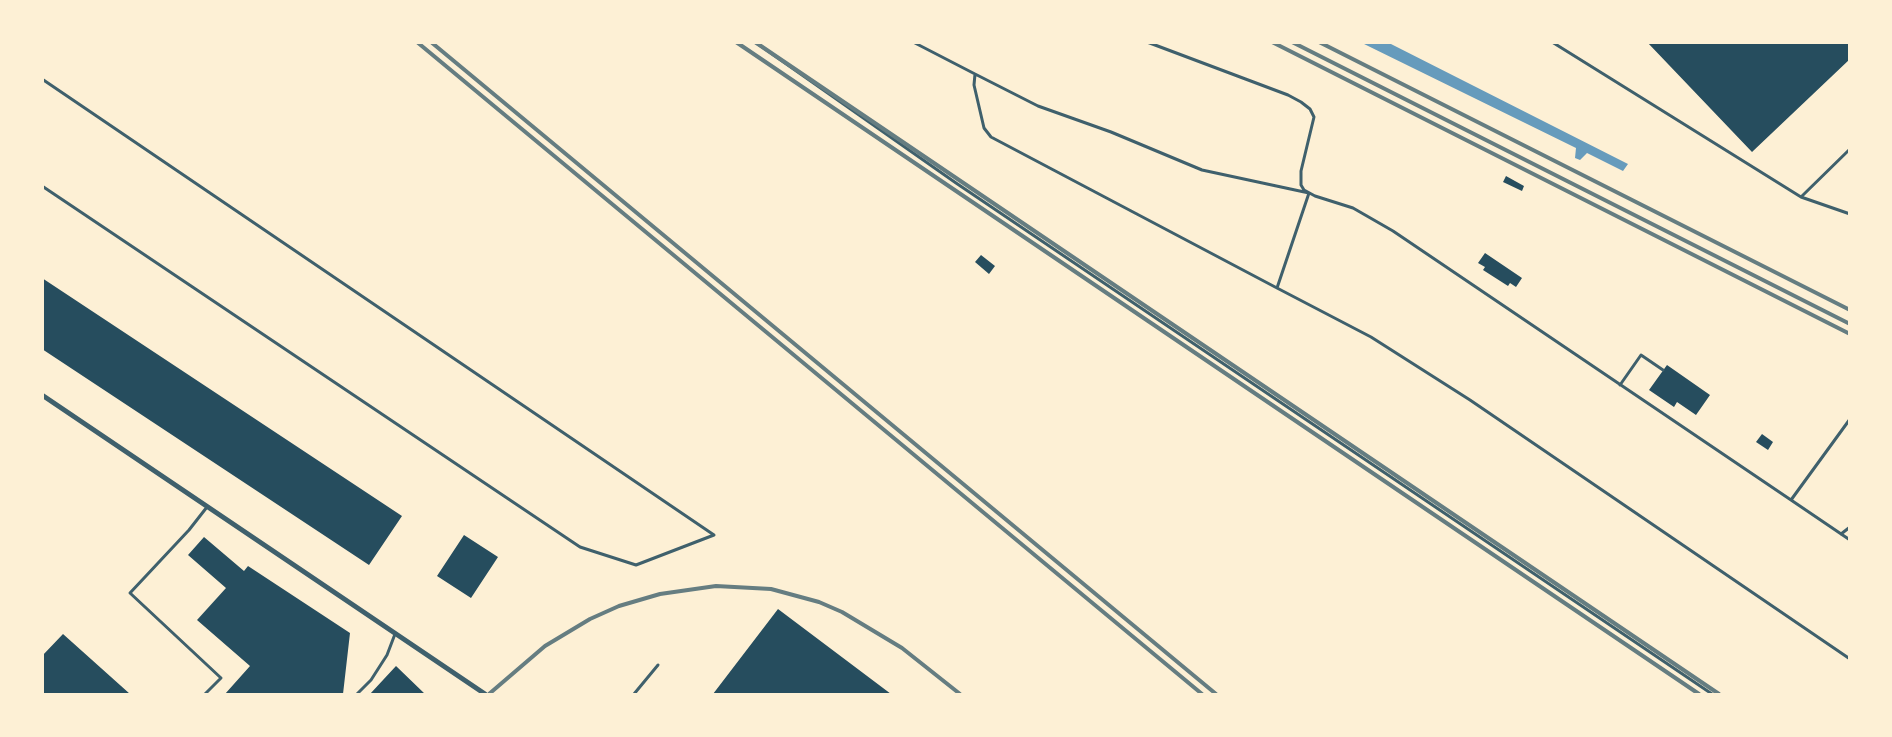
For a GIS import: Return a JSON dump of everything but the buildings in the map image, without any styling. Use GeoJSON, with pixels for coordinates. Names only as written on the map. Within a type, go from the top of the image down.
{"type":"FeatureCollection","features":[{"type":"Feature","properties":{"kind":"street"},"geometry":{"type":"LineString","coordinates":[[42,395],[485,694]]}},
{"type":"Feature","properties":{"kind":"lane"},"geometry":{"type":"LineString","coordinates":[[755,42],[964,188],[1712,694]]}},
{"type":"Feature","properties":{"kind":"lane"},"geometry":{"type":"LineString","coordinates":[[913,42],[1038,106],[1111,132],[1202,170],[1309,193],[1353,208],[1393,231],[1850,540]]}},
{"type":"Feature","properties":{"kind":"lane"},"geometry":{"type":"LineString","coordinates":[[1147,42],[1288,95],[1310,109],[1314,120],[1300,175],[1302,187],[1309,193]]}},
{"type":"Feature","properties":{"kind":"lane"},"geometry":{"type":"LineString","coordinates":[[1552,42],[1801,197],[1850,214]]}},
{"type":"Feature","properties":{"kind":"lane"},"geometry":{"type":"LineString","coordinates":[[975,74],[974,86],[984,128],[991,137],[1370,337],[1470,400],[1850,659]]}},
{"type":"Feature","properties":{"kind":"lane"},"geometry":{"type":"LineString","coordinates":[[42,78],[714,535],[636,565],[580,547],[42,186]]}},
{"type":"Feature","properties":{"kind":"lane"},"geometry":{"type":"LineString","coordinates":[[1801,197],[1850,149]]}},
{"type":"Feature","properties":{"kind":"lane"},"geometry":{"type":"LineString","coordinates":[[1277,288],[1309,193]]}},
{"type":"Feature","properties":{"kind":"lane"},"geometry":{"type":"LineString","coordinates":[[1620,385],[1642,355],[1663,370]]}},
{"type":"Feature","properties":{"kind":"lane"},"geometry":{"type":"LineString","coordinates":[[1791,500],[1850,419]]}},
{"type":"Feature","properties":{"kind":"lane"},"geometry":{"type":"LineString","coordinates":[[205,694],[221,678],[130,593],[189,530],[208,506]]}},
{"type":"Feature","properties":{"kind":"lane"},"geometry":{"type":"LineString","coordinates":[[1841,534],[1850,527]]}},
{"type":"Feature","properties":{"kind":"lane"},"geometry":{"type":"LineString","coordinates":[[357,694],[382,663],[396,634]]}},
{"type":"Feature","properties":{"kind":"lane"},"geometry":{"type":"LineString","coordinates":[[634,694],[658,665]]}},
{"type":"Feature","properties":{"kind":"water"},"geometry":{"type":"Polygon","coordinates":[[[1362,43],[1389,43],[1628,164],[1623,171],[1587,153],[1580,160],[1575,158],[1576,148],[1362,43]]]}},
{"type":"Feature","properties":{"kind":"railway"},"geometry":{"type":"LineString","coordinates":[[417,42],[1202,694]]}},
{"type":"Feature","properties":{"kind":"railway"},"geometry":{"type":"LineString","coordinates":[[431,42],[1216,694]]}},
{"type":"Feature","properties":{"kind":"railway"},"geometry":{"type":"LineString","coordinates":[[736,42],[1699,694]]}},
{"type":"Feature","properties":{"kind":"railway"},"geometry":{"type":"LineString","coordinates":[[755,42],[1719,694]]}},
{"type":"Feature","properties":{"kind":"railway"},"geometry":{"type":"LineString","coordinates":[[1272,42],[1850,334]]}},
{"type":"Feature","properties":{"kind":"railway"},"geometry":{"type":"LineString","coordinates":[[1292,42],[1850,324]]}},
{"type":"Feature","properties":{"kind":"railway"},"geometry":{"type":"LineString","coordinates":[[1319,42],[1850,310]]}},
{"type":"Feature","properties":{"kind":"railway"},"geometry":{"type":"LineString","coordinates":[[489,694],[545,646],[590,619],[619,606],[660,594],[716,586],[771,589],[819,602],[842,612],[902,648],[960,694]]}}]}
